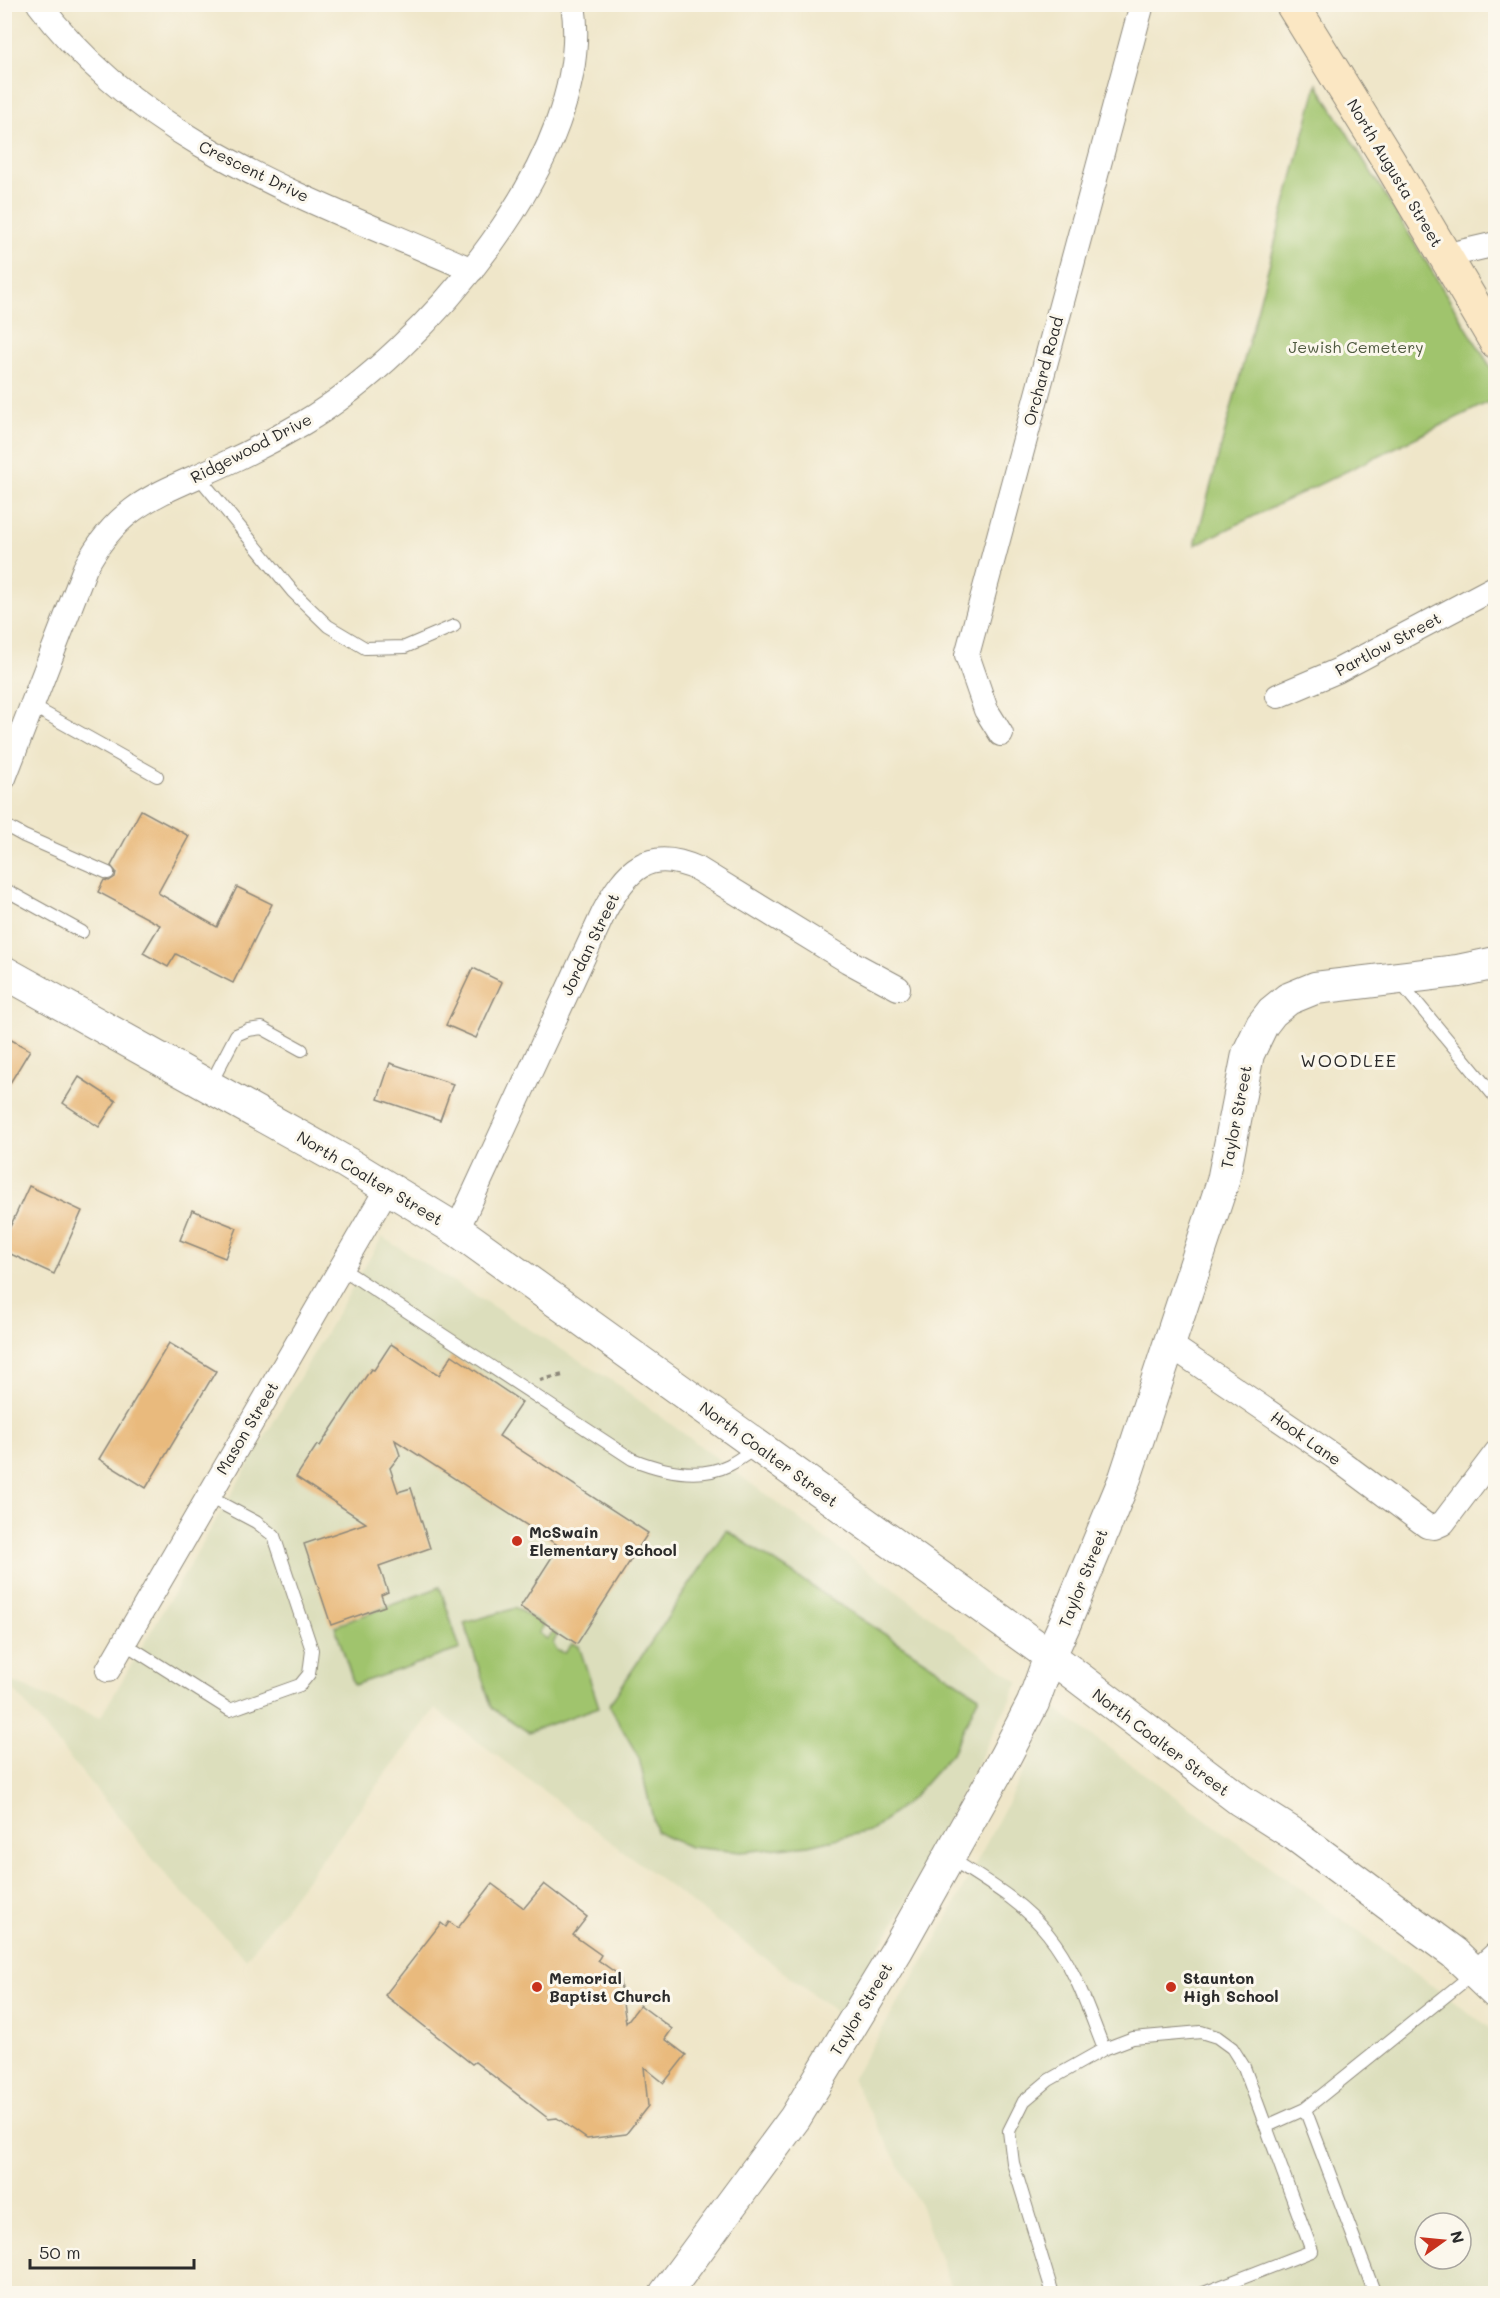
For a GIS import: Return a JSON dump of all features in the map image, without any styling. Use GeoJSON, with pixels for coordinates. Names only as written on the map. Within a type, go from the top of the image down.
{"type":"FeatureCollection","features":[{"type":"Feature","properties":{"kind":"main road","name":"North Augusta Street"},"geometry":{"type":"LineString","coordinates":[[1292,4],[1496,342]]}},
{"type":"Feature","properties":{"kind":"street","name":"Crescent Drive"},"geometry":{"type":"LineString","coordinates":[[39,4],[79,50],[112,81],[184,136],[265,180],[472,270]]}},
{"type":"Feature","properties":{"kind":"street","name":"Ridgewood Drive"},"geometry":{"type":"LineString","coordinates":[[4,778],[85,568],[99,543],[122,518],[159,492],[237,458],[303,423],[356,386],[414,335],[472,270],[496,238],[544,157],[569,85],[575,55],[576,25],[573,4]]}},
{"type":"Feature","properties":{"kind":"street","name":"Orchard Road"},"geometry":{"type":"LineString","coordinates":[[1001,734],[986,710],[967,655],[1142,4]]}},
{"type":"Feature","properties":{"kind":"street"},"geometry":{"type":"LineString","coordinates":[[1444,256],[1496,244]]}},
{"type":"Feature","properties":{"kind":"street","name":"Partlow Street"},"geometry":{"type":"LineString","coordinates":[[1278,696],[1337,671],[1496,587]]}},
{"type":"Feature","properties":{"kind":"street","name":"Jordan Street"},"geometry":{"type":"LineString","coordinates":[[457,1230],[604,912],[617,887],[635,869],[659,860],[681,861],[698,869],[848,961],[898,988]]}},
{"type":"Feature","properties":{"kind":"street","name":"Taylor Street"},"geometry":{"type":"LineString","coordinates":[[665,2294],[795,2118],[897,1950],[1033,1702],[1125,1478],[1223,1181],[1248,1054],[1262,1025],[1281,1004],[1303,992],[1337,985],[1458,971],[1496,963]]}},
{"type":"Feature","properties":{"kind":"street","name":"North Coalter Street"},"geometry":{"type":"LineString","coordinates":[[4,972],[388,1187],[457,1230],[1050,1656],[1240,1800],[1295,1835],[1435,1939],[1489,1973]]}},
{"type":"Feature","properties":{"kind":"street","name":"Mason Street"},"geometry":{"type":"LineString","coordinates":[[108,1670],[388,1187]]}},
{"type":"Feature","properties":{"kind":"street","name":"Hook Lane"},"geometry":{"type":"LineString","coordinates":[[1169,1344],[1333,1456],[1424,1524],[1434,1527],[1443,1523],[1496,1453]]}},
{"type":"Feature","properties":{"kind":"lane"},"geometry":{"type":"LineString","coordinates":[[198,476],[293,592],[328,626],[365,648],[405,647],[454,626]]}},
{"type":"Feature","properties":{"kind":"lane"},"geometry":{"type":"LineString","coordinates":[[32,706],[157,776]]}},
{"type":"Feature","properties":{"kind":"lane"},"geometry":{"type":"LineString","coordinates":[[4,825],[108,873]]}},
{"type":"Feature","properties":{"kind":"lane"},"geometry":{"type":"LineString","coordinates":[[4,889],[82,932]]}},
{"type":"Feature","properties":{"kind":"lane"},"geometry":{"type":"LineString","coordinates":[[1398,979],[1496,1098]]}},
{"type":"Feature","properties":{"kind":"lane"},"geometry":{"type":"LineString","coordinates":[[210,1086],[237,1035],[248,1030],[262,1028],[302,1050]]}},
{"type":"Feature","properties":{"kind":"lane"},"geometry":{"type":"LineString","coordinates":[[341,1268],[617,1452],[632,1459],[663,1470],[694,1472],[728,1465],[758,1447]]}},
{"type":"Feature","properties":{"kind":"lane"},"geometry":{"type":"LineString","coordinates":[[124,1643],[230,1710],[300,1685],[309,1674],[312,1650],[274,1536],[256,1522],[207,1496]]}},
{"type":"Feature","properties":{"kind":"lane"},"geometry":{"type":"LineString","coordinates":[[949,1857],[1002,1891],[1026,1910],[1048,1933],[1064,1956],[1080,1987],[1104,2049]]}},
{"type":"Feature","properties":{"kind":"lane"},"geometry":{"type":"LineString","coordinates":[[1267,2126],[1305,2109],[1356,2068],[1489,1973]]}},
{"type":"Feature","properties":{"kind":"lane"},"geometry":{"type":"LineString","coordinates":[[1053,2294],[1013,2163],[1009,2131],[1024,2101],[1049,2080],[1104,2049],[1133,2038],[1168,2033],[1201,2032],[1217,2037],[1232,2048],[1245,2067],[1312,2251],[1201,2294]]}},
{"type":"Feature","properties":{"kind":"lane"},"geometry":{"type":"LineString","coordinates":[[1305,2109],[1375,2294]]}},
{"type":"Feature","properties":{"kind":"path"},"geometry":{"type":"LineString","coordinates":[[539,1380],[563,1375]]}},
{"type":"Feature","properties":{"kind":"shaded area","name":"McSwain Elementary School"},"geometry":{"type":"Polygon","coordinates":[[[382,1237],[614,1382],[1019,1682],[899,1915],[839,2014],[435,1709],[246,1959],[170,1880],[5,1679],[100,1718],[382,1237]]]}},
{"type":"Feature","properties":{"kind":"shaded area","name":"Staunton High School"},"geometry":{"type":"Polygon","coordinates":[[[1056,1709],[1495,2032],[1495,2293],[953,2293],[920,2205],[852,2079],[935,1942],[1056,1709]]]}},
{"type":"Feature","properties":{"kind":"green space","name":"Jewish Cemetery"},"geometry":{"type":"Polygon","coordinates":[[[1317,84],[1495,374],[1495,399],[1195,545],[1317,84]]]}},
{"type":"Feature","properties":{"kind":"green space"},"geometry":{"type":"Polygon","coordinates":[[[726,1530],[979,1696],[952,1753],[913,1797],[873,1830],[809,1845],[741,1852],[689,1847],[656,1832],[639,1758],[609,1705],[726,1530]]]}},
{"type":"Feature","properties":{"kind":"green space"},"geometry":{"type":"Polygon","coordinates":[[[440,1587],[460,1649],[354,1685],[335,1626],[440,1587]]]}},
{"type":"Feature","properties":{"kind":"green space"},"geometry":{"type":"Polygon","coordinates":[[[516,1608],[543,1625],[539,1633],[547,1639],[553,1632],[557,1635],[553,1644],[558,1651],[565,1653],[572,1644],[579,1646],[599,1707],[528,1732],[492,1708],[464,1623],[516,1608]]]}},
{"type":"Feature","properties":{"kind":"building"},"geometry":{"type":"Polygon","coordinates":[[[141,810],[189,836],[158,893],[217,927],[237,887],[272,904],[233,983],[176,954],[168,967],[143,953],[160,925],[98,892],[104,880],[109,881],[115,877],[116,872],[111,866],[141,810]]]}},
{"type":"Feature","properties":{"kind":"building"},"geometry":{"type":"Polygon","coordinates":[[[473,968],[502,982],[476,1038],[446,1025],[473,968]]]}},
{"type":"Feature","properties":{"kind":"building"},"geometry":{"type":"Polygon","coordinates":[[[4,1036],[30,1050],[4,1093],[4,1036]]]}},
{"type":"Feature","properties":{"kind":"building"},"geometry":{"type":"Polygon","coordinates":[[[390,1063],[453,1084],[440,1120],[378,1099],[390,1063]]]}},
{"type":"Feature","properties":{"kind":"building"},"geometry":{"type":"Polygon","coordinates":[[[79,1077],[116,1101],[99,1127],[63,1103],[79,1077]]]}},
{"type":"Feature","properties":{"kind":"building"},"geometry":{"type":"Polygon","coordinates":[[[29,1186],[82,1211],[54,1274],[4,1251],[4,1240],[29,1186]]]}},
{"type":"Feature","properties":{"kind":"building"},"geometry":{"type":"Polygon","coordinates":[[[192,1210],[237,1228],[225,1258],[180,1240],[192,1210]]]}},
{"type":"Feature","properties":{"kind":"building"},"geometry":{"type":"Polygon","coordinates":[[[169,1343],[216,1371],[146,1488],[99,1459],[169,1343]]]}},
{"type":"Feature","properties":{"kind":"building"},"geometry":{"type":"Polygon","coordinates":[[[391,1344],[439,1375],[452,1355],[522,1402],[499,1436],[648,1533],[577,1644],[520,1607],[559,1546],[395,1440],[400,1455],[390,1468],[398,1492],[411,1488],[430,1548],[379,1566],[388,1592],[381,1595],[385,1606],[331,1625],[304,1544],[366,1523],[296,1477],[391,1344]]]}},
{"type":"Feature","properties":{"kind":"building"},"geometry":{"type":"Polygon","coordinates":[[[492,1884],[524,1908],[544,1884],[587,1917],[573,1935],[601,1955],[598,1960],[619,1975],[626,2023],[640,2005],[672,2029],[665,2039],[686,2055],[664,2083],[644,2067],[648,2106],[626,2134],[587,2139],[557,2118],[549,2119],[475,2062],[472,2064],[385,1995],[441,1923],[446,1927],[449,1922],[458,1928],[492,1884]]]}},
{"type":"Feature","properties":{"kind":"place","name":"McSwain Elementary School"},"geometry":{"type":"Point","coordinates":[517,1541]}},
{"type":"Feature","properties":{"kind":"place","name":"Memorial Baptist Church"},"geometry":{"type":"Point","coordinates":[537,1987]}},
{"type":"Feature","properties":{"kind":"place","name":"Staunton High School"},"geometry":{"type":"Point","coordinates":[1171,1987]}},
{"type":"Feature","properties":{"kind":"district","name":"WOODLEE"},"geometry":{"type":"Point","coordinates":[1349,1061]}}]}
